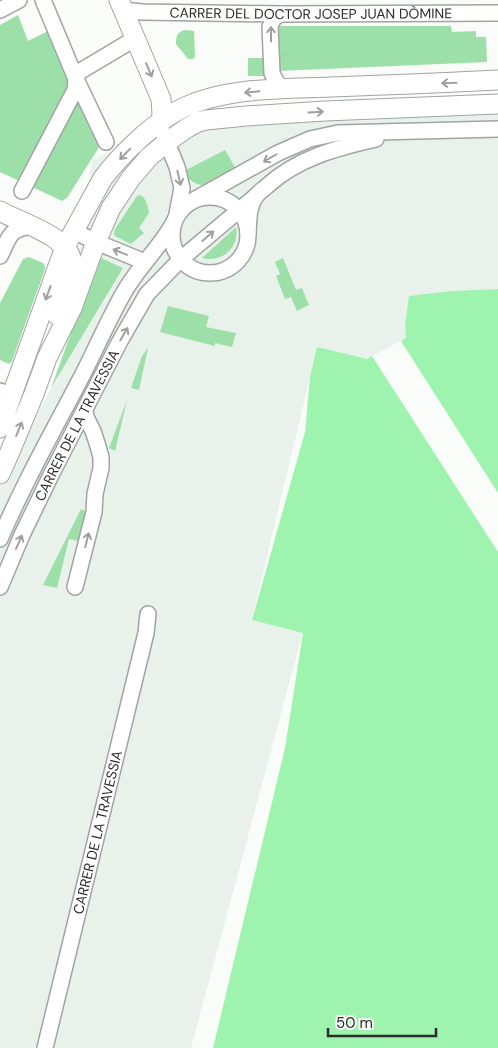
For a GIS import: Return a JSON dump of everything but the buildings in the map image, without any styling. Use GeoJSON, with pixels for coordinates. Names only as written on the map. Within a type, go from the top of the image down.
{"type":"FeatureCollection","features":[{"type":"Feature","properties":{"kind":"main road"},"geometry":{"type":"LineString","coordinates":[[121,5],[166,109],[166,118]]}},
{"type":"Feature","properties":{"kind":"main road"},"geometry":{"type":"LineString","coordinates":[[0,428],[6,393],[69,239],[103,178],[111,168],[138,140],[166,118],[193,103],[228,94],[285,89],[498,80]]}},
{"type":"Feature","properties":{"kind":"main road"},"geometry":{"type":"LineString","coordinates":[[166,118],[198,122],[256,115],[498,104]]}},
{"type":"Feature","properties":{"kind":"main road"},"geometry":{"type":"LineString","coordinates":[[46,358],[72,308],[96,242],[111,208],[131,178],[149,157],[167,142],[198,122]]}},
{"type":"Feature","properties":{"kind":"main road"},"geometry":{"type":"LineString","coordinates":[[0,199],[7,201],[69,239]]}},
{"type":"Feature","properties":{"kind":"main road"},"geometry":{"type":"LineString","coordinates":[[0,211],[51,236],[69,239]]}},
{"type":"Feature","properties":{"kind":"main road"},"geometry":{"type":"LineString","coordinates":[[0,474],[34,394],[46,358],[72,267],[69,239]]}},
{"type":"Feature","properties":{"kind":"street"},"geometry":{"type":"LineString","coordinates":[[43,0],[76,79],[106,142]]}},
{"type":"Feature","properties":{"kind":"street","name":"CARRER DEL DOCTOR JOSEP JUAN DÒMINE"},"geometry":{"type":"LineString","coordinates":[[121,5],[142,12],[281,14],[473,6],[498,13]]}},
{"type":"Feature","properties":{"kind":"street"},"geometry":{"type":"LineString","coordinates":[[281,14],[272,21],[270,27],[272,74],[274,81],[285,89]]}},
{"type":"Feature","properties":{"kind":"street"},"geometry":{"type":"LineString","coordinates":[[22,191],[75,90],[79,72],[136,38]]}},
{"type":"Feature","properties":{"kind":"street"},"geometry":{"type":"LineString","coordinates":[[166,118],[163,133],[177,167],[182,188],[172,235],[174,248],[181,259],[191,268],[203,272]]}},
{"type":"Feature","properties":{"kind":"street"},"geometry":{"type":"LineString","coordinates":[[0,540],[36,461],[124,292],[145,262],[166,237],[184,207],[278,153],[310,139],[338,134],[498,129]]}},
{"type":"Feature","properties":{"kind":"street"},"geometry":{"type":"LineString","coordinates":[[147,294],[181,259],[275,178],[290,168],[311,157],[338,148],[378,139],[454,130]]}},
{"type":"Feature","properties":{"kind":"street"},"geometry":{"type":"LineString","coordinates":[[94,350],[126,311],[163,282],[193,272],[215,272],[226,269],[235,263],[247,244],[251,207],[256,196]]}},
{"type":"Feature","properties":{"kind":"street"},"geometry":{"type":"LineString","coordinates":[[192,201],[204,197],[216,197],[228,202],[238,210],[245,220],[248,233]]}},
{"type":"Feature","properties":{"kind":"street"},"geometry":{"type":"LineString","coordinates":[[0,256],[16,229],[32,226]]}},
{"type":"Feature","properties":{"kind":"street"},"geometry":{"type":"LineString","coordinates":[[69,239],[96,242],[145,262]]}},
{"type":"Feature","properties":{"kind":"street","name":"CARRER DE LA TRAVESSIA"},"geometry":{"type":"LineString","coordinates":[[0,587],[34,511],[120,341],[147,294]]}},
{"type":"Feature","properties":{"kind":"street"},"geometry":{"type":"LineString","coordinates":[[75,587],[94,512],[95,494],[101,468],[101,457],[85,411]]}},
{"type":"Feature","properties":{"kind":"street","name":"CARRER DE LA TRAVESSIA"},"geometry":{"type":"LineString","coordinates":[[45,1048],[146,633],[148,614]]}},
{"type":"Feature","properties":{"kind":"shaded area"},"geometry":{"type":"Polygon","coordinates":[[[18,15],[28,41],[50,30],[103,141],[67,198],[62,201],[0,172],[0,25],[18,15]]]}},
{"type":"Feature","properties":{"kind":"shaded area"},"geometry":{"type":"Polygon","coordinates":[[[279,26],[451,26],[452,32],[476,31],[476,37],[486,37],[487,62],[277,71],[276,29],[279,26]]]}},
{"type":"Feature","properties":{"kind":"shaded area"},"geometry":{"type":"Polygon","coordinates":[[[185,30],[194,31],[195,57],[193,59],[188,59],[176,44],[178,35],[185,30]]]}},
{"type":"Feature","properties":{"kind":"shaded area"},"geometry":{"type":"Polygon","coordinates":[[[248,58],[266,58],[266,76],[248,76],[248,58]]]}},
{"type":"Feature","properties":{"kind":"shaded area"},"geometry":{"type":"Polygon","coordinates":[[[498,105],[498,289],[452,291],[405,325],[406,338],[367,359],[317,348],[252,619],[303,632],[191,1048],[0,1048],[0,487],[10,464],[62,369],[92,160],[213,108],[358,111],[498,105]]]}},
{"type":"Feature","properties":{"kind":"shaded area"},"geometry":{"type":"Polygon","coordinates":[[[225,150],[236,169],[207,186],[193,182],[184,171],[225,150]]]}},
{"type":"Feature","properties":{"kind":"shaded area"},"geometry":{"type":"Polygon","coordinates":[[[140,195],[145,200],[149,213],[139,228],[144,233],[131,244],[114,234],[115,229],[137,196],[140,195]]]}},
{"type":"Feature","properties":{"kind":"shaded area"},"geometry":{"type":"Polygon","coordinates":[[[236,227],[237,235],[228,252],[216,258],[202,258],[236,227]]]}},
{"type":"Feature","properties":{"kind":"shaded area"},"geometry":{"type":"Polygon","coordinates":[[[29,257],[43,263],[45,269],[12,361],[9,364],[0,360],[0,303],[23,259],[29,257]]]}},
{"type":"Feature","properties":{"kind":"shaded area"},"geometry":{"type":"Polygon","coordinates":[[[99,257],[123,268],[51,388],[99,257]]]}},
{"type":"Feature","properties":{"kind":"shaded area"},"geometry":{"type":"Polygon","coordinates":[[[283,258],[296,290],[302,288],[309,305],[297,311],[291,297],[285,299],[276,276],[280,274],[275,262],[283,258]]]}},
{"type":"Feature","properties":{"kind":"shaded area"},"geometry":{"type":"Polygon","coordinates":[[[498,289],[498,493],[401,341],[406,338],[405,325],[409,296],[452,291],[498,289]]]}},
{"type":"Feature","properties":{"kind":"shaded area"},"geometry":{"type":"Polygon","coordinates":[[[168,306],[209,316],[206,327],[236,333],[232,347],[215,343],[215,346],[160,332],[168,306]]]}},
{"type":"Feature","properties":{"kind":"shaded area"},"geometry":{"type":"Polygon","coordinates":[[[317,347],[367,359],[372,356],[498,552],[498,1048],[213,1048],[285,748],[303,633],[252,620],[305,432],[310,377],[317,347]]]}},
{"type":"Feature","properties":{"kind":"shaded area"},"geometry":{"type":"Polygon","coordinates":[[[148,348],[139,390],[131,388],[142,356],[148,348]]]}},
{"type":"Feature","properties":{"kind":"shaded area"},"geometry":{"type":"Polygon","coordinates":[[[127,400],[115,451],[109,448],[127,400]]]}},
{"type":"Feature","properties":{"kind":"shaded area"},"geometry":{"type":"Polygon","coordinates":[[[81,509],[87,512],[78,541],[69,539],[57,588],[43,585],[81,509]]]}}]}
